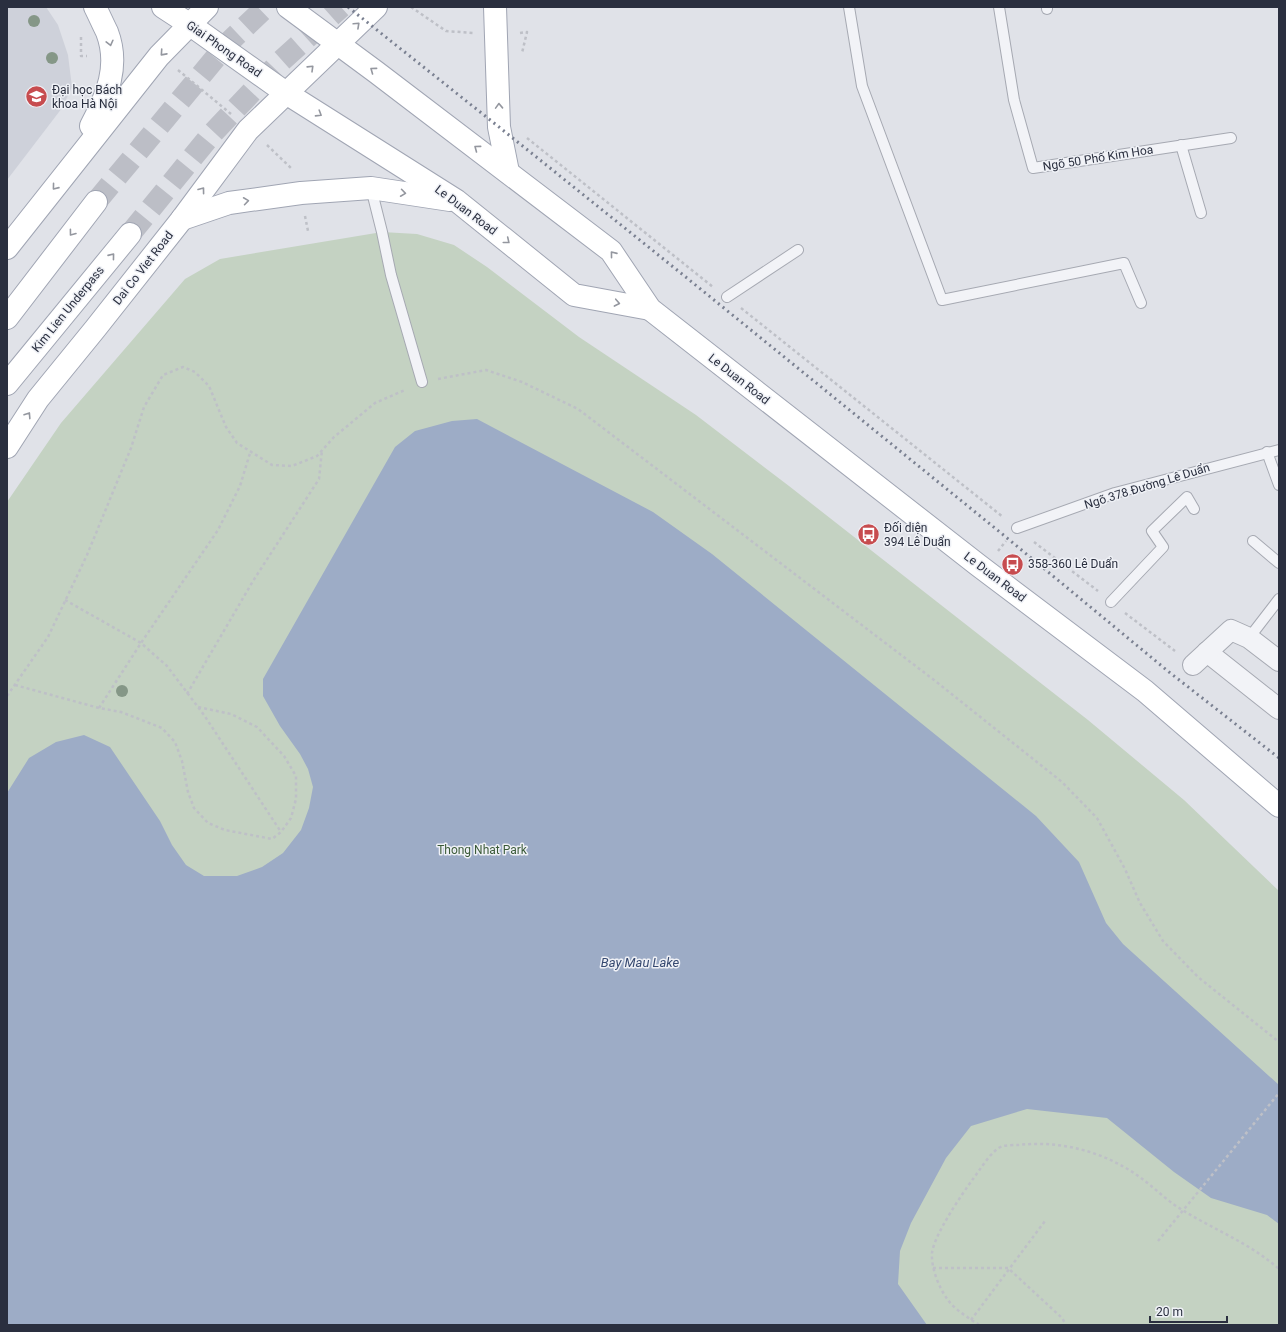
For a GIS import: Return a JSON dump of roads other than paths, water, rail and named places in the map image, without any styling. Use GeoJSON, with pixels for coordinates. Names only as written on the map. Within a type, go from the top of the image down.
{"type":"FeatureCollection","features":[{"type":"Feature","properties":{"kind":"main road"},"geometry":{"type":"LineString","coordinates":[[69,170],[104,100],[112,74],[112,52],[107,33],[95,7]]}},
{"type":"Feature","properties":{"kind":"main road","name":"Giai Phong Road"},"geometry":{"type":"LineString","coordinates":[[162,7],[189,24],[286,93]]}},
{"type":"Feature","properties":{"kind":"main road"},"geometry":{"type":"LineString","coordinates":[[7,248],[159,56],[207,7]]}},
{"type":"Feature","properties":{"kind":"main road"},"geometry":{"type":"LineString","coordinates":[[288,7],[337,43]]}},
{"type":"Feature","properties":{"kind":"main road","name":"Dai Co Viet Road"},"geometry":{"type":"LineString","coordinates":[[7,447],[38,399],[182,218],[248,130],[376,7]]}},
{"type":"Feature","properties":{"kind":"main road"},"geometry":{"type":"LineString","coordinates":[[495,7],[499,127],[508,172]]}},
{"type":"Feature","properties":{"kind":"main road","name":"Le Duan Road"},"geometry":{"type":"LineString","coordinates":[[337,43],[611,251],[650,310],[978,565],[1145,691],[1279,806]]}},
{"type":"Feature","properties":{"kind":"main road","name":"Le Duan Road"},"geometry":{"type":"LineString","coordinates":[[286,93],[457,201],[574,295],[650,310]]}},
{"type":"Feature","properties":{"kind":"main road"},"geometry":{"type":"LineString","coordinates":[[182,218],[229,203],[301,193],[371,188],[457,201]]}},
{"type":"Feature","properties":{"kind":"main road"},"geometry":{"type":"LineString","coordinates":[[7,318],[96,202]]}},
{"type":"Feature","properties":{"kind":"main road","name":"Kim Lien Underpass"},"geometry":{"type":"LineString","coordinates":[[7,384],[130,234]]}},
{"type":"Feature","properties":{"kind":"street"},"geometry":{"type":"LineString","coordinates":[[1279,661],[1249,638],[1231,630],[1200,659],[1279,709]]}},
{"type":"Feature","properties":{"kind":"lane"},"geometry":{"type":"LineString","coordinates":[[849,7],[862,86],[942,300],[1124,263],[1141,303]]}},
{"type":"Feature","properties":{"kind":"lane","name":"Ngõ 50 Phố Kim Hoa"},"geometry":{"type":"LineString","coordinates":[[999,7],[1014,100],[1033,168],[1231,138]]}},
{"type":"Feature","properties":{"kind":"lane"},"geometry":{"type":"LineString","coordinates":[[1181,145],[1201,213]]}},
{"type":"Feature","properties":{"kind":"lane"},"geometry":{"type":"LineString","coordinates":[[371,188],[391,275],[422,382]]}},
{"type":"Feature","properties":{"kind":"lane"},"geometry":{"type":"LineString","coordinates":[[727,297],[798,250]]}},
{"type":"Feature","properties":{"kind":"lane","name":"Ngõ 378 Đường Lê Duẩn"},"geometry":{"type":"LineString","coordinates":[[1017,528],[1115,493],[1279,450]]}},
{"type":"Feature","properties":{"kind":"lane"},"geometry":{"type":"LineString","coordinates":[[1267,452],[1279,485]]}},
{"type":"Feature","properties":{"kind":"lane"},"geometry":{"type":"LineString","coordinates":[[1112,602],[1163,547],[1152,531],[1187,497],[1194,509]]}},
{"type":"Feature","properties":{"kind":"lane"},"geometry":{"type":"LineString","coordinates":[[1253,541],[1279,563]]}},
{"type":"Feature","properties":{"kind":"lane"},"geometry":{"type":"LineString","coordinates":[[1249,638],[1279,599]]}},
{"type":"Feature","properties":{"kind":"water","name":"Bay Mau Lake"},"geometry":{"type":"Polygon","coordinates":[[[477,419],[653,512],[712,554],[1036,816],[1079,862],[1106,923],[1123,944],[1279,1085],[1279,1224],[1267,1215],[1211,1198],[1174,1172],[1107,1118],[1027,1109],[971,1126],[946,1158],[911,1223],[900,1251],[898,1284],[927,1325],[7,1325],[7,793],[29,758],[56,742],[84,735],[110,747],[160,821],[172,845],[186,865],[204,876],[237,876],[262,867],[283,853],[301,830],[309,808],[313,787],[308,769],[300,754],[280,726],[263,696],[263,679],[395,447],[415,431],[452,421],[477,419]]]}},
{"type":"Feature","properties":{"kind":"tunnel"},"geometry":{"type":"LineString","coordinates":[[96,202],[227,44],[266,7]]}},
{"type":"Feature","properties":{"kind":"tunnel"},"geometry":{"type":"LineString","coordinates":[[130,234],[210,136],[280,62],[341,7]]}},
{"type":"Feature","properties":{"kind":"railway"},"geometry":{"type":"LineString","coordinates":[[348,7],[682,274],[1001,533],[1169,672],[1279,758]]}},
{"type":"Feature","properties":{"kind":"place","name":"Đại học Bách khoa Hà Nội"},"geometry":{"type":"Point","coordinates":[37,97]}},
{"type":"Feature","properties":{"kind":"place","name":"Đối diện 394 Lê Duẩn"},"geometry":{"type":"Point","coordinates":[869,535]}},
{"type":"Feature","properties":{"kind":"place","name":"358-360 Lê Duẩn"},"geometry":{"type":"Point","coordinates":[1012,564]}},
{"type":"Feature","properties":{"kind":"park label","name":"Thong Nhat Park"},"geometry":{"type":"Point","coordinates":[482,850]}}]}
